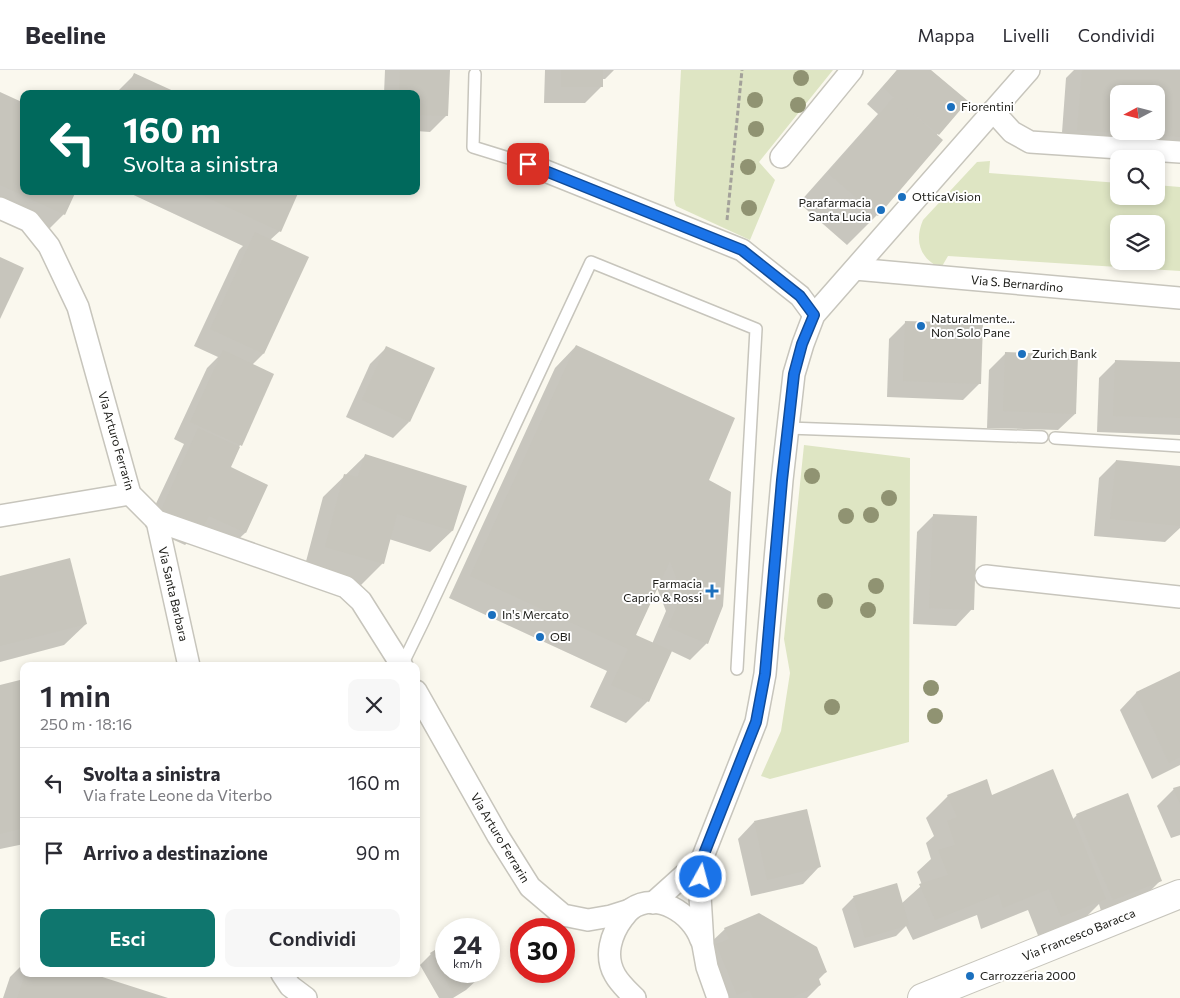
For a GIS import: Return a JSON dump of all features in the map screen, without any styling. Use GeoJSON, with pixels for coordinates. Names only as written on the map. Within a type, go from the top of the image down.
{"type":"FeatureCollection","features":[{"type":"Feature","properties":{"kind":"main road","name":"Via Francesco Baracca"},"geometry":{"type":"LineString","coordinates":[[922,998],[1180,894]]}},
{"type":"Feature","properties":{"kind":"street"},"geometry":{"type":"LineString","coordinates":[[781,157],[852,70]]}},
{"type":"Feature","properties":{"kind":"street"},"geometry":{"type":"LineString","coordinates":[[718,998],[706,967],[703,945],[700,896],[702,859],[756,722],[765,674],[794,374],[802,344],[814,315],[1029,70]]}},
{"type":"Feature","properties":{"kind":"street"},"geometry":{"type":"LineString","coordinates":[[993,111],[1012,132],[1030,142],[1180,152]]}},
{"type":"Feature","properties":{"kind":"street"},"geometry":{"type":"LineString","coordinates":[[528,164],[742,250],[800,296],[814,315]]}},
{"type":"Feature","properties":{"kind":"street","name":"Via Arturo Ferrarin"},"geometry":{"type":"LineString","coordinates":[[0,208],[29,221],[50,246],[78,307],[130,494],[157,521],[346,587],[361,601],[400,662]]}},
{"type":"Feature","properties":{"kind":"street","name":"Via S. Bernardino"},"geometry":{"type":"LineString","coordinates":[[855,268],[1180,298]]}},
{"type":"Feature","properties":{"kind":"street"},"geometry":{"type":"LineString","coordinates":[[0,516],[130,494]]}},
{"type":"Feature","properties":{"kind":"street","name":"Via Santa Barbara"},"geometry":{"type":"LineString","coordinates":[[157,521],[188,662]]}},
{"type":"Feature","properties":{"kind":"street"},"geometry":{"type":"LineString","coordinates":[[986,576],[1180,597]]}},
{"type":"Feature","properties":{"kind":"street","name":"Via Arturo Ferrarin"},"geometry":{"type":"LineString","coordinates":[[420,698],[498,836],[530,887],[563,915],[588,920],[611,916],[653,903]]}},
{"type":"Feature","properties":{"kind":"street"},"geometry":{"type":"LineString","coordinates":[[653,903],[702,859]]}},
{"type":"Feature","properties":{"kind":"street"},"geometry":{"type":"LineString","coordinates":[[653,903],[666,905],[679,911],[690,920],[698,931],[703,945]]}},
{"type":"Feature","properties":{"kind":"street"},"geometry":{"type":"LineString","coordinates":[[630,910],[612,936],[609,948],[610,962],[614,974],[635,998]]}},
{"type":"Feature","properties":{"kind":"street"},"geometry":{"type":"LineString","coordinates":[[284,977],[290,986],[306,998]]}},
{"type":"Feature","properties":{"kind":"lane"},"geometry":{"type":"LineString","coordinates":[[475,74],[473,146],[528,164]]}},
{"type":"Feature","properties":{"kind":"lane"},"geometry":{"type":"LineString","coordinates":[[403,662],[591,262],[756,329],[737,669]]}},
{"type":"Feature","properties":{"kind":"lane"},"geometry":{"type":"LineString","coordinates":[[788,428],[1042,437]]}},
{"type":"Feature","properties":{"kind":"lane"},"geometry":{"type":"LineString","coordinates":[[1054,438],[1180,446]]}},
{"type":"Feature","properties":{"kind":"path"},"geometry":{"type":"LineString","coordinates":[[724,243],[742,70]]}},
{"type":"Feature","properties":{"kind":"green space"},"geometry":{"type":"Polygon","coordinates":[[[681,70],[833,70],[759,162],[775,180],[750,240],[676,206],[674,200],[681,70]]]}},
{"type":"Feature","properties":{"kind":"green space"},"geometry":{"type":"Polygon","coordinates":[[[990,161],[989,173],[1110,182],[1110,205],[1165,205],[1165,186],[1180,187],[1180,271],[1165,270],[1165,215],[1110,215],[1110,266],[948,256],[941,268],[928,260],[921,248],[919,235],[923,220],[977,162],[990,161]]]}},
{"type":"Feature","properties":{"kind":"green space"},"geometry":{"type":"Polygon","coordinates":[[[804,445],[910,458],[909,742],[770,779],[761,776],[781,731],[790,673],[784,639],[804,445]]]}},
{"type":"Feature","properties":{"kind":"building"},"geometry":{"type":"Polygon","coordinates":[[[400,70],[450,70],[448,116],[420,115],[420,90],[399,90],[400,70]]]}},
{"type":"Feature","properties":{"kind":"building"},"geometry":{"type":"Polygon","coordinates":[[[561,70],[603,70],[603,87],[561,87],[561,70]]]}},
{"type":"Feature","properties":{"kind":"building"},"geometry":{"type":"Polygon","coordinates":[[[897,70],[931,70],[968,101],[939,135],[902,104],[943,140],[878,216],[828,173],[894,97],[883,87],[897,70]]]}},
{"type":"Feature","properties":{"kind":"building"},"geometry":{"type":"Polygon","coordinates":[[[1082,70],[1180,70],[1180,137],[1165,136],[1165,85],[1110,85],[1110,132],[1077,130],[1082,70]]]}},
{"type":"Feature","properties":{"kind":"building"},"geometry":{"type":"Polygon","coordinates":[[[134,73],[171,90],[127,90],[134,73]]]}},
{"type":"Feature","properties":{"kind":"building"},"geometry":{"type":"Polygon","coordinates":[[[0,92],[20,101],[20,194],[0,185],[0,92]]]}},
{"type":"Feature","properties":{"kind":"building"},"geometry":{"type":"Polygon","coordinates":[[[22,195],[74,195],[65,215],[22,195]]]}},
{"type":"Feature","properties":{"kind":"building"},"geometry":{"type":"Polygon","coordinates":[[[202,195],[297,195],[281,232],[202,195]]]}},
{"type":"Feature","properties":{"kind":"building"},"geometry":{"type":"Polygon","coordinates":[[[255,232],[309,257],[264,354],[210,329],[255,232]]]}},
{"type":"Feature","properties":{"kind":"building"},"geometry":{"type":"Polygon","coordinates":[[[0,257],[24,268],[0,319],[0,257]]]}},
{"type":"Feature","properties":{"kind":"building"},"geometry":{"type":"Polygon","coordinates":[[[905,321],[983,323],[981,384],[903,381],[905,321]]]}},
{"type":"Feature","properties":{"kind":"building"},"geometry":{"type":"Polygon","coordinates":[[[576,345],[735,418],[709,480],[731,492],[723,606],[708,644],[668,627],[682,594],[670,561],[636,635],[672,651],[649,702],[611,685],[628,649],[470,576],[576,345]]]}},
{"type":"Feature","properties":{"kind":"building"},"geometry":{"type":"Polygon","coordinates":[[[386,346],[435,368],[410,422],[362,400],[386,346]]]}},
{"type":"Feature","properties":{"kind":"building"},"geometry":{"type":"Polygon","coordinates":[[[223,350],[274,374],[242,446],[190,422],[223,350]]]}},
{"type":"Feature","properties":{"kind":"building"},"geometry":{"type":"Polygon","coordinates":[[[1005,352],[1078,355],[1076,414],[1003,411],[1005,352]]]}},
{"type":"Feature","properties":{"kind":"building"},"geometry":{"type":"Polygon","coordinates":[[[1115,360],[1180,362],[1180,418],[1113,416],[1115,360]]]}},
{"type":"Feature","properties":{"kind":"building"},"geometry":{"type":"Polygon","coordinates":[[[198,428],[240,447],[231,467],[268,485],[246,533],[209,516],[202,529],[161,510],[198,428]]]}},
{"type":"Feature","properties":{"kind":"building"},"geometry":{"type":"Polygon","coordinates":[[[365,454],[467,486],[453,531],[397,514],[384,564],[325,547],[344,474],[358,477],[365,454]]]}},
{"type":"Feature","properties":{"kind":"building"},"geometry":{"type":"Polygon","coordinates":[[[1116,460],[1180,466],[1180,526],[1110,519],[1116,460]]]}},
{"type":"Feature","properties":{"kind":"building"},"geometry":{"type":"Polygon","coordinates":[[[933,514],[977,516],[974,610],[929,608],[933,514]]]}},
{"type":"Feature","properties":{"kind":"building"},"geometry":{"type":"Polygon","coordinates":[[[70,558],[87,624],[0,646],[0,576],[70,558]]]}},
{"type":"Feature","properties":{"kind":"building"},"geometry":{"type":"Polygon","coordinates":[[[1180,671],[1180,757],[1169,763],[1136,692],[1180,671]]]}},
{"type":"Feature","properties":{"kind":"building"},"geometry":{"type":"Polygon","coordinates":[[[20,680],[20,829],[0,834],[0,685],[20,680]]]}},
{"type":"Feature","properties":{"kind":"building"},"geometry":{"type":"Polygon","coordinates":[[[1053,769],[1106,899],[1061,917],[1049,889],[1003,908],[999,894],[935,920],[919,884],[948,875],[938,850],[955,845],[947,821],[957,817],[947,795],[987,779],[992,795],[1053,769]]]}},
{"type":"Feature","properties":{"kind":"building"},"geometry":{"type":"Polygon","coordinates":[[[1180,786],[1180,804],[1173,788],[1180,786]]]}},
{"type":"Feature","properties":{"kind":"building"},"geometry":{"type":"Polygon","coordinates":[[[1128,793],[1162,881],[1113,900],[1076,814],[1128,793]]]}},
{"type":"Feature","properties":{"kind":"building"},"geometry":{"type":"Polygon","coordinates":[[[807,809],[821,867],[767,880],[754,821],[807,809]]]}},
{"type":"Feature","properties":{"kind":"building"},"geometry":{"type":"Polygon","coordinates":[[[897,883],[909,925],[865,938],[853,896],[897,883]]]}},
{"type":"Feature","properties":{"kind":"building"},"geometry":{"type":"Polygon","coordinates":[[[759,913],[817,947],[827,972],[818,976],[821,985],[791,998],[753,998],[749,990],[737,995],[716,944],[729,939],[724,928],[759,913]]]}},
{"type":"Feature","properties":{"kind":"building"},"geometry":{"type":"Polygon","coordinates":[[[435,950],[435,962],[430,953],[435,950]]]}},
{"type":"Feature","properties":{"kind":"building"},"geometry":{"type":"Polygon","coordinates":[[[24,977],[102,977],[168,998],[17,998],[24,977]]]}},
{"type":"Feature","properties":{"kind":"building"},"geometry":{"type":"Polygon","coordinates":[[[448,983],[472,983],[454,994],[448,983]]]}},
{"type":"Feature","properties":{"kind":"place","name":"Fiorentini"},"geometry":{"type":"Point","coordinates":[951,107]}},
{"type":"Feature","properties":{"kind":"place","name":"OtticaVision"},"geometry":{"type":"Point","coordinates":[902,197]}},
{"type":"Feature","properties":{"kind":"place","name":"Parafarmacia Santa Lucia"},"geometry":{"type":"Point","coordinates":[881,210]}},
{"type":"Feature","properties":{"kind":"place","name":"Naturalmente... Non Solo Pane"},"geometry":{"type":"Point","coordinates":[921,326]}},
{"type":"Feature","properties":{"kind":"place","name":"Zurich Bank"},"geometry":{"type":"Point","coordinates":[1022,354]}},
{"type":"Feature","properties":{"kind":"place","name":"Farmacia Caprio & Rossi"},"geometry":{"type":"Point","coordinates":[712,591]}},
{"type":"Feature","properties":{"kind":"place","name":"In's Mercato"},"geometry":{"type":"Point","coordinates":[492,615]}},
{"type":"Feature","properties":{"kind":"place","name":"OBI"},"geometry":{"type":"Point","coordinates":[540,637]}},
{"type":"Feature","properties":{"kind":"place","name":"Carrozzeria 2000"},"geometry":{"type":"Point","coordinates":[970,976]}},
{"type":"Feature","properties":{"kind":"route"},"geometry":{"type":"LineString","coordinates":[[528,164],[742,250],[800,296],[814,315],[802,344],[794,374],[782,480],[765,674],[756,722],[702,859],[701,877]]}}]}
